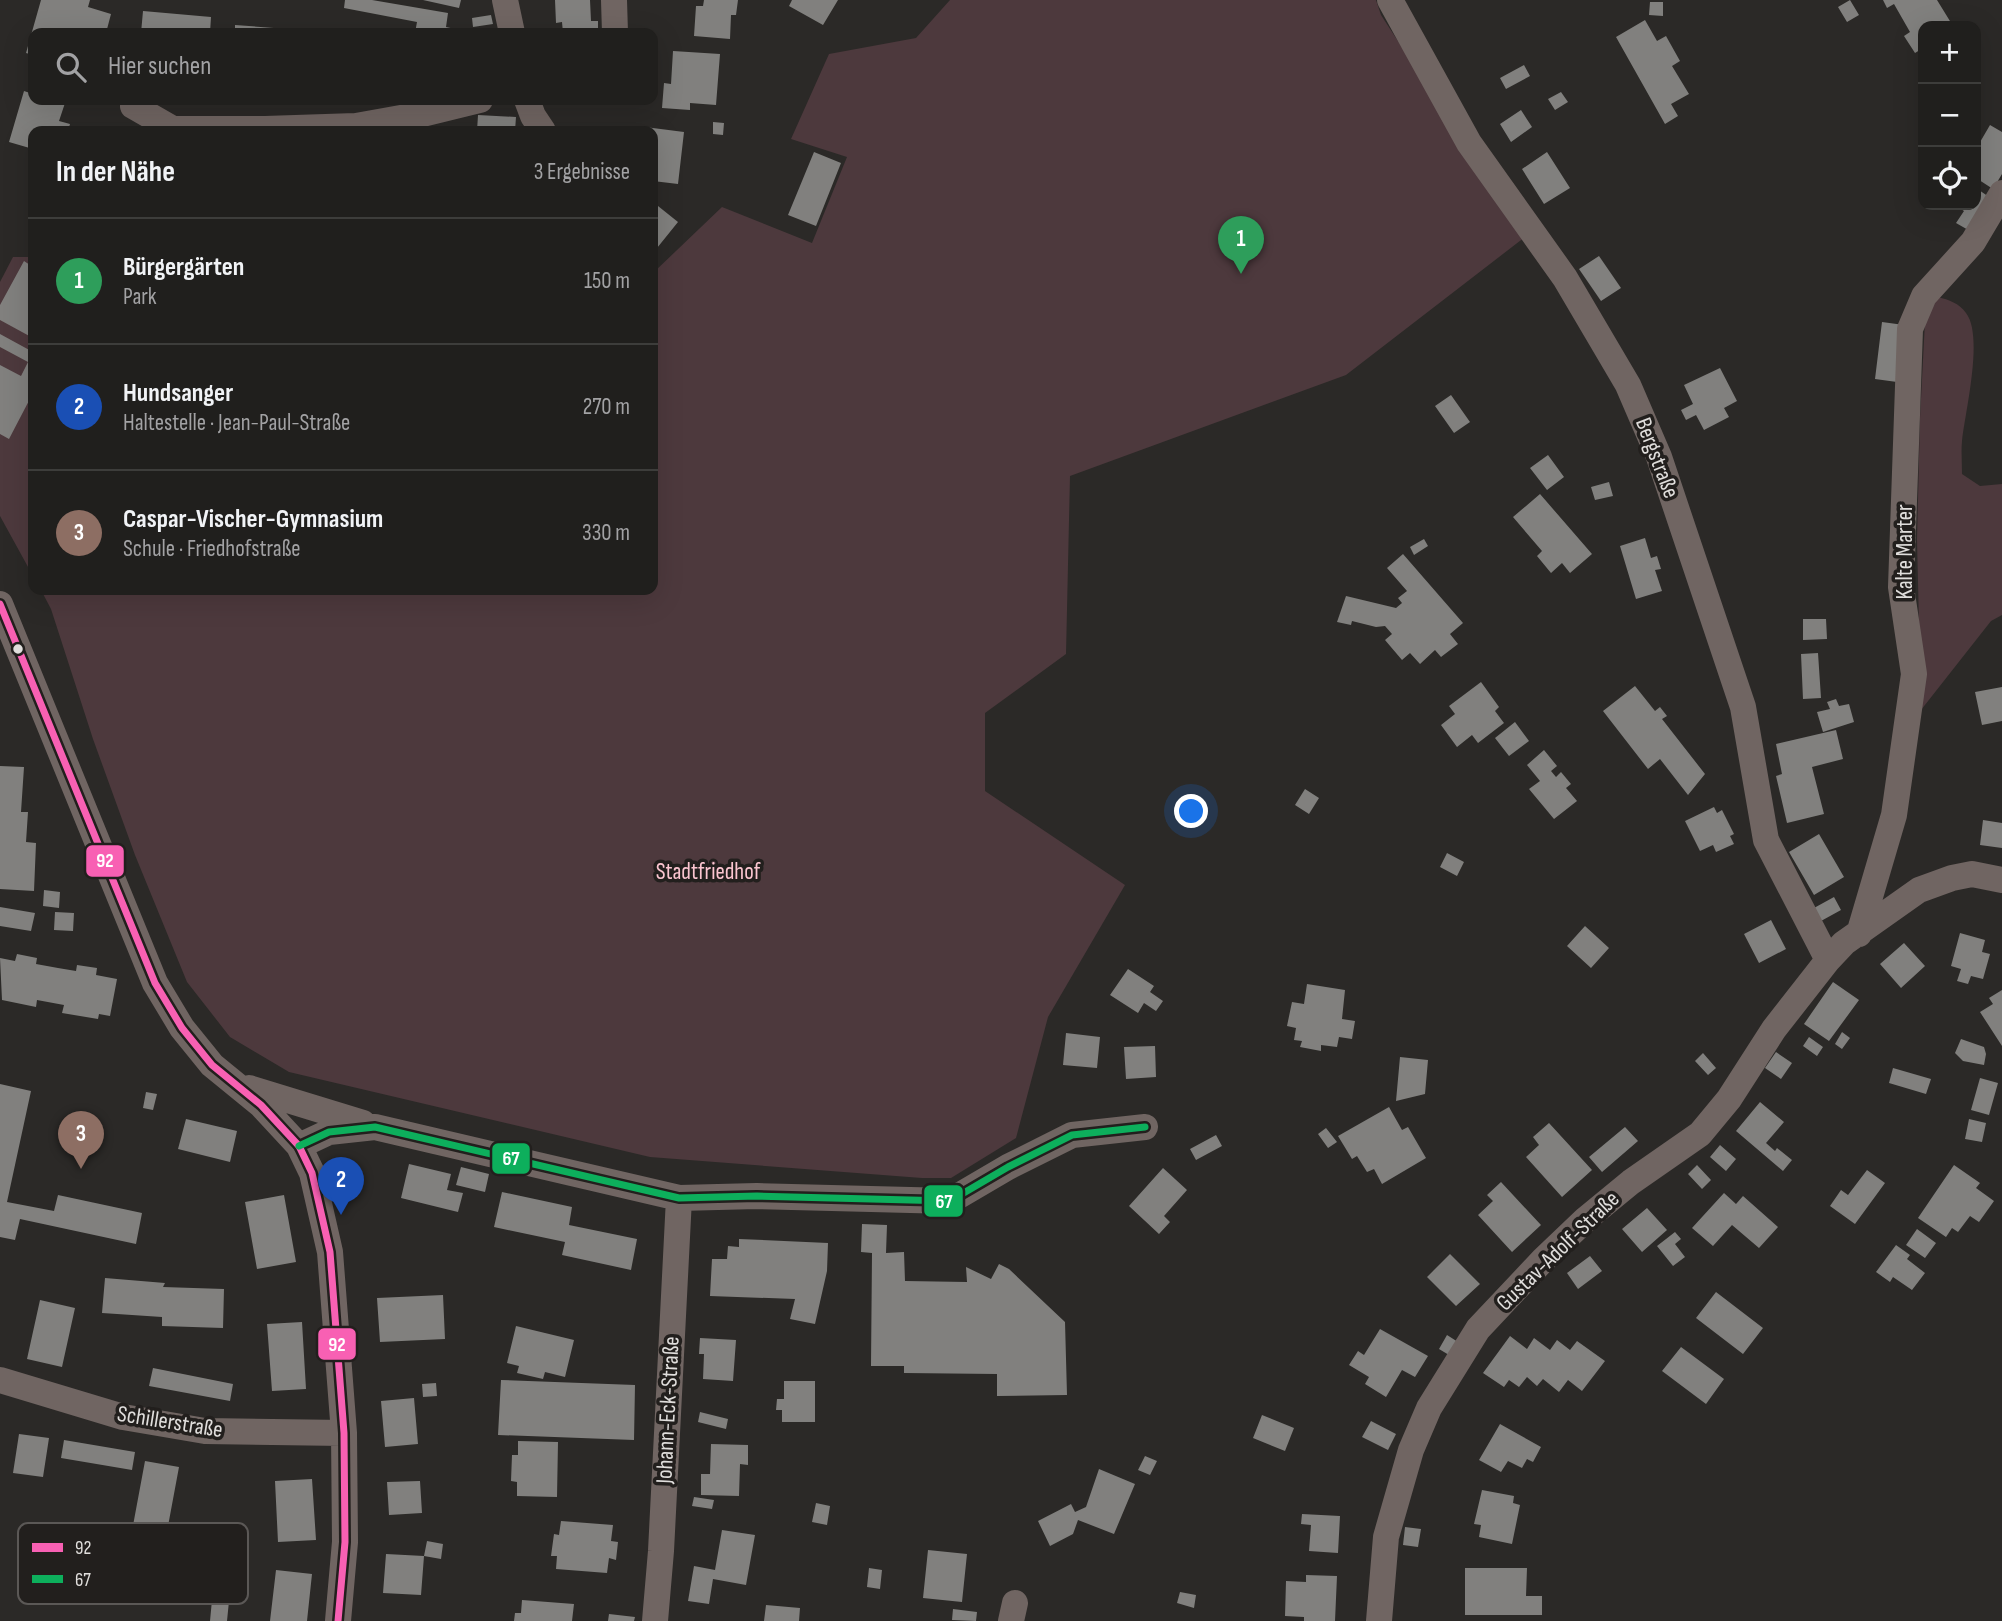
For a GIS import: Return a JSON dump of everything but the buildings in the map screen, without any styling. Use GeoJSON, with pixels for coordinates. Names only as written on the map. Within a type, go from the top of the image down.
{"type":"FeatureCollection","features":[{"type":"Feature","properties":{"kind":"street"},"geometry":{"type":"LineString","coordinates":[[505,0],[511,28]]}},
{"type":"Feature","properties":{"kind":"street"},"geometry":{"type":"LineString","coordinates":[[614,0],[615,28]]}},
{"type":"Feature","properties":{"kind":"street","name":"Bergstraße"},"geometry":{"type":"LineString","coordinates":[[1390,0],[1469,144],[1565,278],[1628,384],[1659,457],[1742,707],[1766,840],[1844,945]]}},
{"type":"Feature","properties":{"kind":"street"},"geometry":{"type":"LineString","coordinates":[[338,126],[423,114],[460,105]]}},
{"type":"Feature","properties":{"kind":"street"},"geometry":{"type":"LineString","coordinates":[[529,105],[540,126]]}},
{"type":"Feature","properties":{"kind":"street"},"geometry":{"type":"LineString","coordinates":[[133,106],[168,126]]}},
{"type":"Feature","properties":{"kind":"street","name":"Kalte Marter"},"geometry":{"type":"LineString","coordinates":[[1844,945],[1894,815],[1914,674],[1901,587],[1910,329],[1924,296],[1972,242],[2002,193]]}},
{"type":"Feature","properties":{"kind":"street"},"geometry":{"type":"LineString","coordinates":[[0,604],[155,983],[182,1028],[212,1065],[261,1105],[299,1146],[312,1173],[330,1252],[344,1433],[345,1542],[338,1621]]}},
{"type":"Feature","properties":{"kind":"street"},"geometry":{"type":"LineString","coordinates":[[1844,945],[1919,890],[1972,874],[2002,880]]}},
{"type":"Feature","properties":{"kind":"street","name":"Gustav-Adolf-Straße"},"geometry":{"type":"LineString","coordinates":[[1379,1621],[1386,1537],[1411,1450],[1429,1408],[1478,1329],[1586,1219],[1630,1182],[1700,1134],[1729,1099],[1774,1029],[1844,945]]}},
{"type":"Feature","properties":{"kind":"street"},"geometry":{"type":"LineString","coordinates":[[226,1078],[260,1093],[375,1127],[679,1198],[757,1196],[950,1201],[1008,1167],[1072,1135],[1145,1126]]}},
{"type":"Feature","properties":{"kind":"street"},"geometry":{"type":"LineString","coordinates":[[299,1146],[329,1132],[375,1127]]}},
{"type":"Feature","properties":{"kind":"street","name":"Johann-Eck-Straße"},"geometry":{"type":"LineString","coordinates":[[655,1621],[679,1198]]}},
{"type":"Feature","properties":{"kind":"street","name":"Schillerstraße"},"geometry":{"type":"LineString","coordinates":[[0,1380],[123,1417],[205,1432],[344,1433]]}},
{"type":"Feature","properties":{"kind":"green space","name":"Stadtfriedhof"},"geometry":{"type":"Polygon","coordinates":[[[950,0],[1376,0],[1381,15],[1525,237],[1346,375],[1070,476],[1066,654],[985,713],[985,791],[1125,885],[1048,1017],[1016,1138],[951,1178],[650,1157],[289,1072],[230,1037],[187,982],[135,855],[93,739],[51,609],[44,595],[658,595],[658,268],[722,207],[812,243],[847,157],[791,139],[829,54],[916,38],[950,0]]]}},
{"type":"Feature","properties":{"kind":"green space"},"geometry":{"type":"Polygon","coordinates":[[[13,257],[28,257],[28,567],[0,516],[0,282],[13,257]]]}},
{"type":"Feature","properties":{"kind":"green space"},"geometry":{"type":"Polygon","coordinates":[[[1938,297],[1960,307],[1971,324],[1973,356],[1962,441],[1962,474],[1980,486],[2002,484],[2002,615],[1991,621],[1921,710],[1917,540],[1920,418],[1925,321],[1938,297]]]}},
{"type":"Feature","properties":{"kind":"transit line","name":"92"},"geometry":{"type":"LineString","coordinates":[[0,604],[155,983],[182,1028],[212,1065],[261,1105],[299,1146],[312,1173],[330,1252],[344,1433],[345,1542],[338,1621]]}},
{"type":"Feature","properties":{"kind":"transit line","name":"67"},"geometry":{"type":"LineString","coordinates":[[299,1146],[329,1132],[375,1127],[679,1198],[757,1196],[950,1201],[1008,1167],[1072,1135],[1145,1127]]}},
{"type":"Feature","properties":{"kind":"place","name":"Bürgergärten"},"geometry":{"type":"Point","coordinates":[1241,274]}},
{"type":"Feature","properties":{"kind":"place","name":"Caspar-Vischer-Gymnasium"},"geometry":{"type":"Point","coordinates":[81,1169]}},
{"type":"Feature","properties":{"kind":"place","name":"Hundsanger"},"geometry":{"type":"Point","coordinates":[341,1215]}}]}
